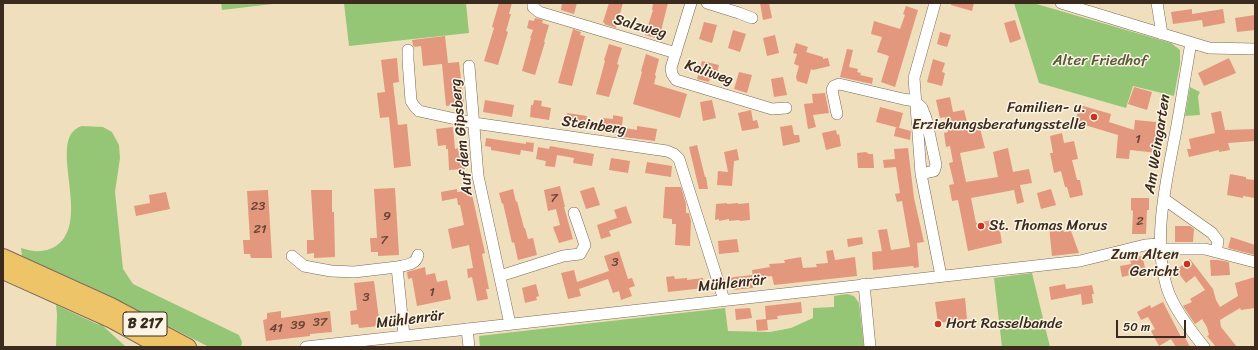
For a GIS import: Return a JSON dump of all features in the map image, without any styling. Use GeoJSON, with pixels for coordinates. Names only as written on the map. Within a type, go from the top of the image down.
{"type":"FeatureCollection","features":[{"type":"Feature","properties":{"kind":"highway","name":"B 217"},"geometry":{"type":"LineString","coordinates":[[3,257],[58,289],[100,308],[161,347]]}},
{"type":"Feature","properties":{"kind":"highway","name":"B 217"},"geometry":{"type":"LineString","coordinates":[[3,271],[58,289]]}},
{"type":"Feature","properties":{"kind":"highway","name":"B 217"},"geometry":{"type":"LineString","coordinates":[[100,308],[130,315],[188,347]]}},
{"type":"Feature","properties":{"kind":"street","name":"Salzweg"},"geometry":{"type":"LineString","coordinates":[[533,3],[533,8],[539,12],[676,53]]}},
{"type":"Feature","properties":{"kind":"street","name":"Kaliweg"},"geometry":{"type":"LineString","coordinates":[[691,3],[671,68],[672,74],[676,80],[772,109],[786,108]]}},
{"type":"Feature","properties":{"kind":"street"},"geometry":{"type":"LineString","coordinates":[[707,3],[752,18]]}},
{"type":"Feature","properties":{"kind":"street"},"geometry":{"type":"LineString","coordinates":[[935,3],[914,78],[921,174],[941,276]]}},
{"type":"Feature","properties":{"kind":"street"},"geometry":{"type":"LineString","coordinates":[[1061,3],[1209,48],[1255,49]]}},
{"type":"Feature","properties":{"kind":"street"},"geometry":{"type":"LineString","coordinates":[[1157,3],[1162,34]]}},
{"type":"Feature","properties":{"kind":"street","name":"Am Weingarten"},"geometry":{"type":"LineString","coordinates":[[1191,43],[1164,199],[1160,247],[1162,266],[1167,288],[1189,328],[1204,347]]}},
{"type":"Feature","properties":{"kind":"street","name":"Steinberg"},"geometry":{"type":"LineString","coordinates":[[408,50],[411,101],[419,111],[474,123],[667,151],[674,154],[681,166],[724,300]]}},
{"type":"Feature","properties":{"kind":"street","name":"Auf dem Gipsberg"},"geometry":{"type":"LineString","coordinates":[[469,66],[478,176],[510,324]]}},
{"type":"Feature","properties":{"kind":"street"},"geometry":{"type":"LineString","coordinates":[[837,114],[832,90],[834,86],[839,84],[915,101],[922,108],[926,118],[936,165],[934,171],[921,174]]}},
{"type":"Feature","properties":{"kind":"street"},"geometry":{"type":"LineString","coordinates":[[1164,199],[1212,233],[1218,241],[1216,252]]}},
{"type":"Feature","properties":{"kind":"street"},"geometry":{"type":"LineString","coordinates":[[500,276],[563,256],[580,254],[585,245],[574,213]]}},
{"type":"Feature","properties":{"kind":"street","name":"Mühlenrär"},"geometry":{"type":"LineString","coordinates":[[306,347],[1080,261],[1145,245],[1205,249],[1255,262]]}},
{"type":"Feature","properties":{"kind":"street"},"geometry":{"type":"LineString","coordinates":[[292,256],[304,266],[331,271],[354,272],[414,263],[418,259],[418,254]]}},
{"type":"Feature","properties":{"kind":"street"},"geometry":{"type":"LineString","coordinates":[[397,266],[404,336]]}},
{"type":"Feature","properties":{"kind":"street"},"geometry":{"type":"LineString","coordinates":[[864,284],[870,347]]}},
{"type":"Feature","properties":{"kind":"street"},"geometry":{"type":"LineString","coordinates":[[467,329],[469,347]]}},
{"type":"Feature","properties":{"kind":"green space"},"geometry":{"type":"Polygon","coordinates":[[[221,3],[281,3],[222,10],[221,3]]]}},
{"type":"Feature","properties":{"kind":"green space"},"geometry":{"type":"Polygon","coordinates":[[[344,3],[466,3],[469,33],[349,46],[344,3]]]}},
{"type":"Feature","properties":{"kind":"green space","name":"Alter Friedhof"},"geometry":{"type":"Polygon","coordinates":[[[1014,3],[1033,3],[1171,43],[1180,50],[1180,64],[1174,96],[1133,86],[1126,108],[1039,83],[1014,3]]]}},
{"type":"Feature","properties":{"kind":"green space"},"geometry":{"type":"Polygon","coordinates":[[[1190,87],[1200,92],[1198,96],[1200,115],[1185,116],[1190,87]]]}},
{"type":"Feature","properties":{"kind":"green space"},"geometry":{"type":"Polygon","coordinates":[[[82,126],[103,127],[112,132],[119,145],[120,158],[115,192],[123,269],[133,284],[239,335],[242,342],[241,347],[209,347],[104,293],[22,256],[21,248],[34,251],[48,250],[56,246],[66,234],[71,218],[67,146],[72,133],[82,126]]]}},
{"type":"Feature","properties":{"kind":"green space"},"geometry":{"type":"Polygon","coordinates":[[[1032,273],[1050,347],[1002,347],[994,278],[1032,273]]]}},
{"type":"Feature","properties":{"kind":"green space"},"geometry":{"type":"Polygon","coordinates":[[[847,294],[854,296],[859,303],[864,347],[480,347],[479,336],[725,308],[728,331],[770,332],[791,328],[813,318],[813,308],[834,307],[834,296],[847,294]]]}},
{"type":"Feature","properties":{"kind":"green space"},"geometry":{"type":"Polygon","coordinates":[[[56,305],[102,325],[126,347],[56,347],[56,305]]]}},
{"type":"Feature","properties":{"kind":"building"},"geometry":{"type":"Polygon","coordinates":[[[499,3],[512,3],[509,14],[511,14],[506,31],[508,32],[498,65],[484,61],[494,28],[492,27],[499,3]]]}},
{"type":"Feature","properties":{"kind":"building"},"geometry":{"type":"Polygon","coordinates":[[[562,3],[577,3],[574,14],[561,10],[562,3]]]}},
{"type":"Feature","properties":{"kind":"building"},"geometry":{"type":"Polygon","coordinates":[[[609,3],[623,3],[616,28],[604,24],[605,23],[603,22],[609,3]]]}},
{"type":"Feature","properties":{"kind":"building"},"geometry":{"type":"Polygon","coordinates":[[[653,3],[668,3],[659,39],[645,35],[653,10],[653,3]]]}},
{"type":"Feature","properties":{"kind":"building"},"geometry":{"type":"Polygon","coordinates":[[[760,3],[769,3],[772,18],[763,20],[760,3]]]}},
{"type":"Feature","properties":{"kind":"building"},"geometry":{"type":"Polygon","coordinates":[[[951,3],[974,3],[972,11],[951,5],[951,3]]]}},
{"type":"Feature","properties":{"kind":"building"},"geometry":{"type":"Polygon","coordinates":[[[906,6],[918,10],[895,87],[881,82],[889,56],[877,52],[882,37],[871,34],[874,21],[900,29],[905,15],[903,14],[906,6]]]}},
{"type":"Feature","properties":{"kind":"building"},"geometry":{"type":"Polygon","coordinates":[[[1192,9],[1192,14],[1223,9],[1225,23],[1203,27],[1202,20],[1173,24],[1171,12],[1192,9]]]}},
{"type":"Feature","properties":{"kind":"building"},"geometry":{"type":"Polygon","coordinates":[[[1255,15],[1255,30],[1237,32],[1235,18],[1255,15]]]}},
{"type":"Feature","properties":{"kind":"building"},"geometry":{"type":"Polygon","coordinates":[[[535,18],[543,20],[542,23],[549,25],[535,75],[522,71],[533,30],[527,28],[529,20],[534,21],[535,18]]]}},
{"type":"Feature","properties":{"kind":"building"},"geometry":{"type":"Polygon","coordinates":[[[1015,20],[1021,39],[1010,43],[1004,23],[1015,20]]]}},
{"type":"Feature","properties":{"kind":"building"},"geometry":{"type":"Polygon","coordinates":[[[704,22],[717,25],[712,43],[699,39],[704,22]]]}},
{"type":"Feature","properties":{"kind":"building"},"geometry":{"type":"Polygon","coordinates":[[[573,29],[581,32],[580,35],[585,36],[572,86],[558,83],[573,29]]]}},
{"type":"Feature","properties":{"kind":"building"},"geometry":{"type":"Polygon","coordinates":[[[733,30],[746,34],[740,52],[728,48],[733,30]]]}},
{"type":"Feature","properties":{"kind":"building"},"geometry":{"type":"Polygon","coordinates":[[[940,32],[951,35],[947,47],[937,44],[940,32]]]}},
{"type":"Feature","properties":{"kind":"building"},"geometry":{"type":"Polygon","coordinates":[[[775,35],[779,53],[767,56],[763,38],[775,35]]]}},
{"type":"Feature","properties":{"kind":"building"},"geometry":{"type":"Polygon","coordinates":[[[445,36],[448,63],[459,62],[464,104],[446,106],[442,64],[423,66],[421,46],[414,47],[412,40],[445,36]]]}},
{"type":"Feature","properties":{"kind":"building"},"geometry":{"type":"Polygon","coordinates":[[[796,43],[808,47],[806,52],[823,57],[823,59],[828,58],[830,66],[813,70],[811,69],[807,84],[797,81],[796,77],[799,66],[794,64],[797,54],[793,53],[796,43]]]}},
{"type":"Feature","properties":{"kind":"building"},"geometry":{"type":"Polygon","coordinates":[[[609,44],[622,48],[617,64],[619,65],[609,97],[596,94],[609,44]]]}},
{"type":"Feature","properties":{"kind":"building"},"geometry":{"type":"Polygon","coordinates":[[[847,49],[853,50],[849,67],[858,69],[857,72],[861,73],[860,75],[873,78],[872,84],[840,77],[847,49]]]}},
{"type":"Feature","properties":{"kind":"building"},"geometry":{"type":"Polygon","coordinates":[[[646,54],[659,59],[654,84],[687,94],[680,118],[633,104],[646,54]]]}},
{"type":"Feature","properties":{"kind":"building"},"geometry":{"type":"Polygon","coordinates":[[[397,58],[399,82],[393,83],[398,125],[407,124],[411,166],[394,168],[389,117],[380,118],[377,93],[385,92],[381,60],[397,58]]]}},
{"type":"Feature","properties":{"kind":"building"},"geometry":{"type":"Polygon","coordinates":[[[1229,58],[1236,73],[1204,86],[1198,73],[1229,58]]]}},
{"type":"Feature","properties":{"kind":"building"},"geometry":{"type":"Polygon","coordinates":[[[933,59],[945,63],[942,72],[945,73],[942,86],[927,82],[933,59]]]}},
{"type":"Feature","properties":{"kind":"building"},"geometry":{"type":"Polygon","coordinates":[[[702,61],[719,65],[717,73],[712,72],[709,82],[697,79],[702,61]]]}},
{"type":"Feature","properties":{"kind":"building"},"geometry":{"type":"Polygon","coordinates":[[[739,72],[752,75],[747,93],[734,89],[739,72]]]}},
{"type":"Feature","properties":{"kind":"building"},"geometry":{"type":"Polygon","coordinates":[[[783,77],[787,95],[774,97],[771,79],[783,77]]]}},
{"type":"Feature","properties":{"kind":"building"},"geometry":{"type":"Polygon","coordinates":[[[1134,87],[1152,92],[1147,110],[1128,104],[1134,87]]]}},
{"type":"Feature","properties":{"kind":"building"},"geometry":{"type":"Polygon","coordinates":[[[825,93],[829,113],[813,115],[816,127],[808,129],[804,104],[813,103],[812,94],[825,93]]]}},
{"type":"Feature","properties":{"kind":"building"},"geometry":{"type":"Polygon","coordinates":[[[950,97],[953,112],[964,110],[969,130],[980,128],[985,148],[960,153],[966,182],[998,177],[993,152],[1008,148],[1013,172],[1029,169],[1032,183],[1020,185],[1024,202],[1017,204],[1014,190],[971,198],[976,223],[998,219],[1002,243],[968,251],[958,200],[952,201],[949,185],[954,184],[949,163],[953,162],[950,146],[946,147],[944,133],[948,132],[945,117],[940,118],[936,100],[950,97]]]}},
{"type":"Feature","properties":{"kind":"building"},"geometry":{"type":"Polygon","coordinates":[[[485,100],[514,105],[512,117],[483,112],[485,100]]]}},
{"type":"Feature","properties":{"kind":"building"},"geometry":{"type":"Polygon","coordinates":[[[534,100],[542,101],[541,106],[551,108],[549,120],[530,117],[531,105],[533,105],[534,100]]]}},
{"type":"Feature","properties":{"kind":"building"},"geometry":{"type":"Polygon","coordinates":[[[712,100],[716,118],[703,121],[700,102],[712,100]]]}},
{"type":"Feature","properties":{"kind":"building"},"geometry":{"type":"Polygon","coordinates":[[[1080,105],[1111,114],[1109,122],[1134,130],[1135,120],[1156,122],[1155,133],[1160,133],[1158,153],[1130,150],[1129,159],[1116,158],[1118,135],[1075,122],[1080,105]]]}},
{"type":"Feature","properties":{"kind":"building"},"geometry":{"type":"Polygon","coordinates":[[[880,107],[903,113],[899,128],[876,122],[880,107]]]}},
{"type":"Feature","properties":{"kind":"building"},"geometry":{"type":"Polygon","coordinates":[[[751,110],[753,121],[757,120],[759,128],[742,131],[738,113],[751,110]]]}},
{"type":"Feature","properties":{"kind":"building"},"geometry":{"type":"Polygon","coordinates":[[[1221,111],[1225,130],[1255,129],[1255,141],[1228,143],[1230,150],[1219,152],[1219,150],[1189,157],[1187,149],[1191,149],[1189,139],[1215,133],[1211,113],[1221,111]]]}},
{"type":"Feature","properties":{"kind":"building"},"geometry":{"type":"Polygon","coordinates":[[[567,113],[587,116],[585,127],[566,125],[567,113]]]}},
{"type":"Feature","properties":{"kind":"building"},"geometry":{"type":"Polygon","coordinates":[[[613,115],[623,117],[621,133],[601,130],[603,118],[613,119],[613,115]]]}},
{"type":"Feature","properties":{"kind":"building"},"geometry":{"type":"Polygon","coordinates":[[[792,125],[794,135],[799,135],[800,142],[783,146],[780,127],[792,125]]]}},
{"type":"Feature","properties":{"kind":"building"},"geometry":{"type":"Polygon","coordinates":[[[637,126],[657,129],[655,141],[623,137],[625,128],[637,130],[637,126]]]}},
{"type":"Feature","properties":{"kind":"building"},"geometry":{"type":"Polygon","coordinates":[[[453,127],[455,149],[458,148],[459,153],[463,152],[465,169],[449,170],[448,149],[446,149],[446,145],[438,146],[436,129],[453,127]]]}},
{"type":"Feature","properties":{"kind":"building"},"geometry":{"type":"Polygon","coordinates":[[[896,127],[911,131],[910,140],[894,136],[896,127]]]}},
{"type":"Feature","properties":{"kind":"building"},"geometry":{"type":"Polygon","coordinates":[[[836,130],[837,135],[839,134],[841,146],[826,150],[822,133],[836,130]]]}},
{"type":"Feature","properties":{"kind":"building"},"geometry":{"type":"Polygon","coordinates":[[[1062,133],[1064,143],[1074,141],[1078,159],[1072,160],[1077,180],[1080,180],[1083,195],[1070,198],[1067,187],[1065,187],[1061,171],[1054,173],[1050,153],[1053,153],[1050,136],[1062,133]]]}},
{"type":"Feature","properties":{"kind":"building"},"geometry":{"type":"Polygon","coordinates":[[[486,138],[526,144],[526,142],[534,143],[533,152],[521,150],[520,155],[491,150],[491,147],[485,146],[486,138]]]}},
{"type":"Feature","properties":{"kind":"building"},"geometry":{"type":"Polygon","coordinates":[[[697,145],[708,189],[699,189],[689,147],[697,145]]]}},
{"type":"Feature","properties":{"kind":"building"},"geometry":{"type":"Polygon","coordinates":[[[550,146],[594,154],[592,166],[573,163],[574,158],[557,155],[555,167],[545,166],[546,161],[536,159],[538,147],[549,149],[550,146]]]}},
{"type":"Feature","properties":{"kind":"building"},"geometry":{"type":"Polygon","coordinates":[[[908,148],[914,198],[924,242],[917,243],[919,267],[914,268],[913,266],[873,270],[872,252],[882,251],[878,230],[887,229],[891,250],[910,247],[902,201],[897,202],[895,194],[900,193],[896,167],[884,168],[883,160],[895,159],[894,149],[908,148]]]}},
{"type":"Feature","properties":{"kind":"building"},"geometry":{"type":"Polygon","coordinates":[[[737,149],[739,160],[734,161],[732,186],[717,185],[718,171],[728,172],[724,152],[737,149]]]}},
{"type":"Feature","properties":{"kind":"building"},"geometry":{"type":"Polygon","coordinates":[[[866,152],[873,154],[874,168],[858,168],[857,153],[866,152]]]}},
{"type":"Feature","properties":{"kind":"building"},"geometry":{"type":"Polygon","coordinates":[[[611,158],[630,161],[628,173],[609,170],[611,158]]]}},
{"type":"Feature","properties":{"kind":"building"},"geometry":{"type":"Polygon","coordinates":[[[647,162],[672,166],[671,177],[645,173],[647,162]]]}},
{"type":"Feature","properties":{"kind":"building"},"geometry":{"type":"Polygon","coordinates":[[[1230,174],[1255,180],[1255,198],[1243,196],[1243,198],[1227,195],[1230,174]]]}},
{"type":"Feature","properties":{"kind":"building"},"geometry":{"type":"Polygon","coordinates":[[[560,186],[573,239],[559,243],[553,227],[560,225],[556,209],[548,211],[544,190],[560,186]]]}},
{"type":"Feature","properties":{"kind":"building"},"geometry":{"type":"Polygon","coordinates":[[[594,187],[600,205],[586,209],[580,191],[594,187]]]}},
{"type":"Feature","properties":{"kind":"building"},"geometry":{"type":"Polygon","coordinates":[[[665,187],[681,187],[686,204],[686,213],[689,213],[691,221],[690,246],[675,245],[676,224],[672,224],[672,219],[663,218],[665,187]]]}},
{"type":"Feature","properties":{"kind":"building"},"geometry":{"type":"Polygon","coordinates":[[[395,188],[399,255],[378,256],[378,252],[371,252],[370,238],[377,238],[374,189],[395,188]]]}},
{"type":"Feature","properties":{"kind":"building"},"geometry":{"type":"Polygon","coordinates":[[[457,189],[457,192],[471,190],[485,253],[482,254],[489,289],[486,289],[488,299],[477,301],[472,277],[468,278],[467,269],[473,268],[469,245],[452,249],[448,229],[464,225],[457,198],[442,201],[441,192],[457,189]]]}},
{"type":"Feature","properties":{"kind":"building"},"geometry":{"type":"Polygon","coordinates":[[[513,189],[528,239],[533,238],[537,255],[518,260],[499,193],[513,189]]]}},
{"type":"Feature","properties":{"kind":"building"},"geometry":{"type":"Polygon","coordinates":[[[1051,189],[1056,205],[1041,209],[1037,193],[1051,189]]]}},
{"type":"Feature","properties":{"kind":"building"},"geometry":{"type":"Polygon","coordinates":[[[268,190],[272,258],[251,258],[250,254],[244,254],[243,240],[250,240],[247,191],[268,190]]]}},
{"type":"Feature","properties":{"kind":"building"},"geometry":{"type":"Polygon","coordinates":[[[311,190],[332,190],[335,257],[314,258],[314,253],[307,254],[307,240],[314,240],[311,190]]]}},
{"type":"Feature","properties":{"kind":"building"},"geometry":{"type":"Polygon","coordinates":[[[166,192],[170,209],[136,216],[134,206],[150,203],[149,195],[166,192]]]}},
{"type":"Feature","properties":{"kind":"building"},"geometry":{"type":"Polygon","coordinates":[[[1131,198],[1149,198],[1146,234],[1132,234],[1133,211],[1131,210],[1131,198]]]}},
{"type":"Feature","properties":{"kind":"building"},"geometry":{"type":"Polygon","coordinates":[[[749,203],[750,220],[715,220],[716,204],[749,203]]]}},
{"type":"Feature","properties":{"kind":"building"},"geometry":{"type":"Polygon","coordinates":[[[626,206],[632,223],[609,231],[611,236],[601,239],[597,225],[617,218],[614,210],[626,206]]]}},
{"type":"Feature","properties":{"kind":"building"},"geometry":{"type":"Polygon","coordinates":[[[1061,225],[1064,232],[1071,231],[1079,253],[1052,256],[1049,226],[1061,225]]]}},
{"type":"Feature","properties":{"kind":"building"},"geometry":{"type":"Polygon","coordinates":[[[1175,226],[1190,226],[1194,229],[1193,242],[1175,242],[1175,226]]]}},
{"type":"Feature","properties":{"kind":"building"},"geometry":{"type":"Polygon","coordinates":[[[862,237],[863,244],[848,247],[847,239],[862,237]]]}},
{"type":"Feature","properties":{"kind":"building"},"geometry":{"type":"Polygon","coordinates":[[[1231,237],[1255,245],[1255,255],[1228,248],[1231,237]]]}},
{"type":"Feature","properties":{"kind":"building"},"geometry":{"type":"Polygon","coordinates":[[[737,239],[739,252],[719,254],[718,241],[737,239]]]}},
{"type":"Feature","properties":{"kind":"building"},"geometry":{"type":"Polygon","coordinates":[[[833,250],[835,260],[855,257],[857,276],[774,285],[772,276],[753,278],[752,270],[770,267],[769,264],[785,263],[784,260],[801,257],[803,268],[817,267],[816,264],[828,263],[826,251],[833,250]]]}},
{"type":"Feature","properties":{"kind":"building"},"geometry":{"type":"Polygon","coordinates":[[[619,251],[628,279],[632,278],[635,286],[629,288],[632,296],[621,300],[619,291],[613,293],[608,279],[579,289],[581,296],[568,299],[561,273],[574,270],[577,282],[609,271],[604,256],[619,251]]]}},
{"type":"Feature","properties":{"kind":"building"},"geometry":{"type":"Polygon","coordinates":[[[1142,256],[1146,271],[1122,277],[1120,266],[1131,264],[1130,259],[1142,256]]]}},
{"type":"Feature","properties":{"kind":"building"},"geometry":{"type":"Polygon","coordinates":[[[1190,259],[1213,289],[1220,307],[1238,296],[1235,283],[1255,277],[1255,308],[1241,310],[1240,308],[1220,320],[1221,327],[1237,347],[1216,347],[1207,336],[1209,335],[1207,327],[1202,319],[1195,324],[1183,306],[1192,302],[1190,299],[1205,290],[1195,276],[1186,283],[1176,270],[1190,259]]]}},
{"type":"Feature","properties":{"kind":"building"},"geometry":{"type":"Polygon","coordinates":[[[1210,260],[1229,262],[1230,275],[1211,276],[1210,260]]]}},
{"type":"Feature","properties":{"kind":"building"},"geometry":{"type":"Polygon","coordinates":[[[425,267],[426,275],[435,273],[437,282],[447,280],[451,299],[417,306],[412,278],[408,279],[407,272],[425,267]]]}},
{"type":"Feature","properties":{"kind":"building"},"geometry":{"type":"Polygon","coordinates":[[[752,275],[753,288],[733,290],[732,285],[727,285],[726,278],[752,275]]]}},
{"type":"Feature","properties":{"kind":"building"},"geometry":{"type":"Polygon","coordinates":[[[674,276],[675,279],[687,278],[687,280],[703,278],[704,288],[668,292],[666,277],[674,276]]]}},
{"type":"Feature","properties":{"kind":"building"},"geometry":{"type":"Polygon","coordinates":[[[374,281],[380,326],[359,328],[358,324],[351,325],[350,311],[357,310],[354,283],[374,281]]]}},
{"type":"Feature","properties":{"kind":"building"},"geometry":{"type":"Polygon","coordinates":[[[536,284],[539,296],[536,297],[537,300],[525,303],[522,288],[536,284]]]}},
{"type":"Feature","properties":{"kind":"building"},"geometry":{"type":"Polygon","coordinates":[[[1065,284],[1066,289],[1092,285],[1094,294],[1092,294],[1093,303],[1082,305],[1081,294],[1051,300],[1049,287],[1065,284]]]}},
{"type":"Feature","properties":{"kind":"building"},"geometry":{"type":"Polygon","coordinates":[[[965,298],[967,319],[938,323],[935,302],[965,298]]]}},
{"type":"Feature","properties":{"kind":"building"},"geometry":{"type":"Polygon","coordinates":[[[801,302],[802,313],[777,316],[778,319],[767,320],[768,330],[757,331],[756,320],[766,319],[765,306],[801,302]]]}},
{"type":"Feature","properties":{"kind":"building"},"geometry":{"type":"Polygon","coordinates":[[[1163,302],[1181,337],[1184,336],[1190,347],[1176,347],[1171,339],[1159,346],[1151,331],[1155,329],[1148,317],[1141,320],[1137,312],[1150,305],[1151,308],[1163,302]]]}},
{"type":"Feature","properties":{"kind":"building"},"geometry":{"type":"Polygon","coordinates":[[[750,308],[752,318],[736,320],[735,309],[750,308]]]}},
{"type":"Feature","properties":{"kind":"building"},"geometry":{"type":"Polygon","coordinates":[[[281,311],[281,318],[330,311],[332,332],[266,341],[263,320],[267,319],[267,313],[281,311]]]}},
{"type":"Feature","properties":{"kind":"place","name":"Familien- u. Erziehungsberatungsstelle"},"geometry":{"type":"Point","coordinates":[1094,117]}},
{"type":"Feature","properties":{"kind":"place","name":"St. Thomas Morus"},"geometry":{"type":"Point","coordinates":[981,226]}},
{"type":"Feature","properties":{"kind":"place","name":"Zum Alten Gericht"},"geometry":{"type":"Point","coordinates":[1187,264]}},
{"type":"Feature","properties":{"kind":"place","name":"Hort Rasselbande"},"geometry":{"type":"Point","coordinates":[938,324]}}]}
